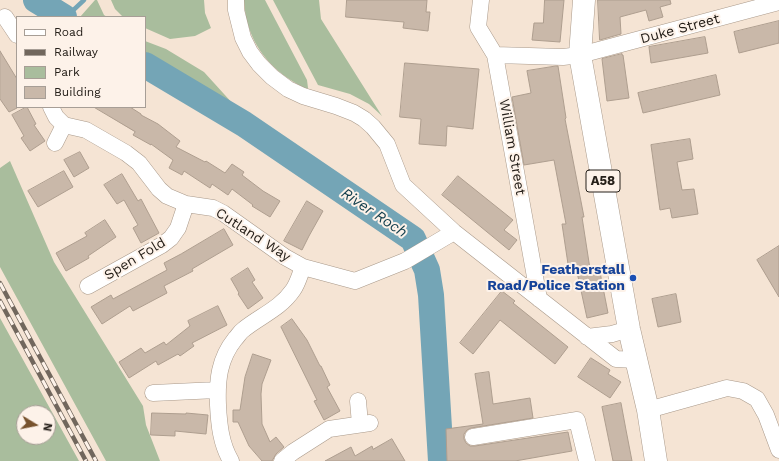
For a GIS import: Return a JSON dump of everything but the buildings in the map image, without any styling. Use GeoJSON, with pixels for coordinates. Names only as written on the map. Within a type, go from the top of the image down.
{"type":"FeatureCollection","features":[{"type":"Feature","properties":{"kind":"highway","name":"A58"},"geometry":{"type":"LineString","coordinates":[[584,0],[580,55],[629,329],[648,410],[656,461]]}},
{"type":"Feature","properties":{"kind":"street"},"geometry":{"type":"LineString","coordinates":[[236,0],[236,10],[243,38],[250,52],[272,78],[288,89],[303,96],[354,112],[369,123],[387,144],[403,185],[454,232],[616,359],[636,360]]}},
{"type":"Feature","properties":{"kind":"street","name":"William Street"},"geometry":{"type":"LineString","coordinates":[[481,0],[478,27],[496,54],[539,299]]}},
{"type":"Feature","properties":{"kind":"street","name":"Duke Street"},"geometry":{"type":"LineString","coordinates":[[496,54],[563,57],[580,55],[779,2]]}},
{"type":"Feature","properties":{"kind":"street"},"geometry":{"type":"LineString","coordinates":[[5,17],[16,33]]}},
{"type":"Feature","properties":{"kind":"street"},"geometry":{"type":"LineString","coordinates":[[52,108],[56,117],[64,125],[55,143]]}},
{"type":"Feature","properties":{"kind":"street","name":"Cutland Way"},"geometry":{"type":"LineString","coordinates":[[64,125],[86,130],[126,153],[139,164],[159,189],[167,196],[186,204],[213,208],[223,213],[285,257],[303,267],[355,281],[405,261],[454,232]]}},
{"type":"Feature","properties":{"kind":"street","name":"Spen Fold"},"geometry":{"type":"LineString","coordinates":[[88,286],[100,272],[162,245],[171,238],[178,228],[186,204]]}},
{"type":"Feature","properties":{"kind":"street"},"geometry":{"type":"LineString","coordinates":[[231,461],[226,452],[221,435],[218,413],[217,390],[220,365],[228,347],[242,330],[276,308],[294,289],[303,267]]}},
{"type":"Feature","properties":{"kind":"street"},"geometry":{"type":"LineString","coordinates":[[587,337],[612,334],[629,329]]}},
{"type":"Feature","properties":{"kind":"street"},"geometry":{"type":"LineString","coordinates":[[648,410],[727,388],[743,391],[757,399],[766,415],[779,450]]}},
{"type":"Feature","properties":{"kind":"street"},"geometry":{"type":"LineString","coordinates":[[152,393],[217,390]]}},
{"type":"Feature","properties":{"kind":"street"},"geometry":{"type":"LineString","coordinates":[[282,461],[293,452],[329,429],[365,423],[358,401]]}},
{"type":"Feature","properties":{"kind":"street"},"geometry":{"type":"LineString","coordinates":[[473,437],[577,420],[587,461]]}},
{"type":"Feature","properties":{"kind":"green space"},"geometry":{"type":"Polygon","coordinates":[[[95,0],[97,0],[106,16],[81,16],[95,0]]]}},
{"type":"Feature","properties":{"kind":"green space"},"geometry":{"type":"Polygon","coordinates":[[[111,0],[204,0],[205,13],[211,28],[195,36],[170,39],[146,28],[146,16],[122,16],[115,9],[111,0]]]}},
{"type":"Feature","properties":{"kind":"green space"},"geometry":{"type":"Polygon","coordinates":[[[244,0],[265,0],[307,80],[307,89],[287,78],[263,55],[252,36],[248,25],[244,0]]]}},
{"type":"Feature","properties":{"kind":"green space"},"geometry":{"type":"Polygon","coordinates":[[[273,0],[319,0],[321,19],[382,116],[369,104],[350,94],[318,85],[273,0]]]}},
{"type":"Feature","properties":{"kind":"green space"},"geometry":{"type":"Polygon","coordinates":[[[146,41],[166,49],[204,72],[234,105],[230,110],[146,60],[146,41]]]}},
{"type":"Feature","properties":{"kind":"green space"},"geometry":{"type":"Polygon","coordinates":[[[10,161],[54,262],[143,406],[146,425],[160,461],[106,461],[0,267],[0,168],[10,161]]]}},
{"type":"Feature","properties":{"kind":"green space"},"geometry":{"type":"Polygon","coordinates":[[[0,318],[48,405],[16,405],[16,445],[56,445],[56,419],[79,461],[0,461],[0,318]]]}},
{"type":"Feature","properties":{"kind":"waterway","name":"River Roch"},"geometry":{"type":"LineString","coordinates":[[36,0],[62,16]]}},
{"type":"Feature","properties":{"kind":"waterway"},"geometry":{"type":"LineString","coordinates":[[67,16],[84,0]]}},
{"type":"Feature","properties":{"kind":"waterway","name":"River Roch"},"geometry":{"type":"LineString","coordinates":[[146,66],[244,124],[413,239],[427,270],[431,295],[441,461]]}},
{"type":"Feature","properties":{"kind":"railway"},"geometry":{"type":"LineString","coordinates":[[0,283],[96,461]]}},
{"type":"Feature","properties":{"kind":"railway"},"geometry":{"type":"LineString","coordinates":[[0,301],[86,461]]}},
{"type":"Feature","properties":{"kind":"place","name":"Featherstall Road/Police Station"},"geometry":{"type":"Point","coordinates":[633,278]}}]}
